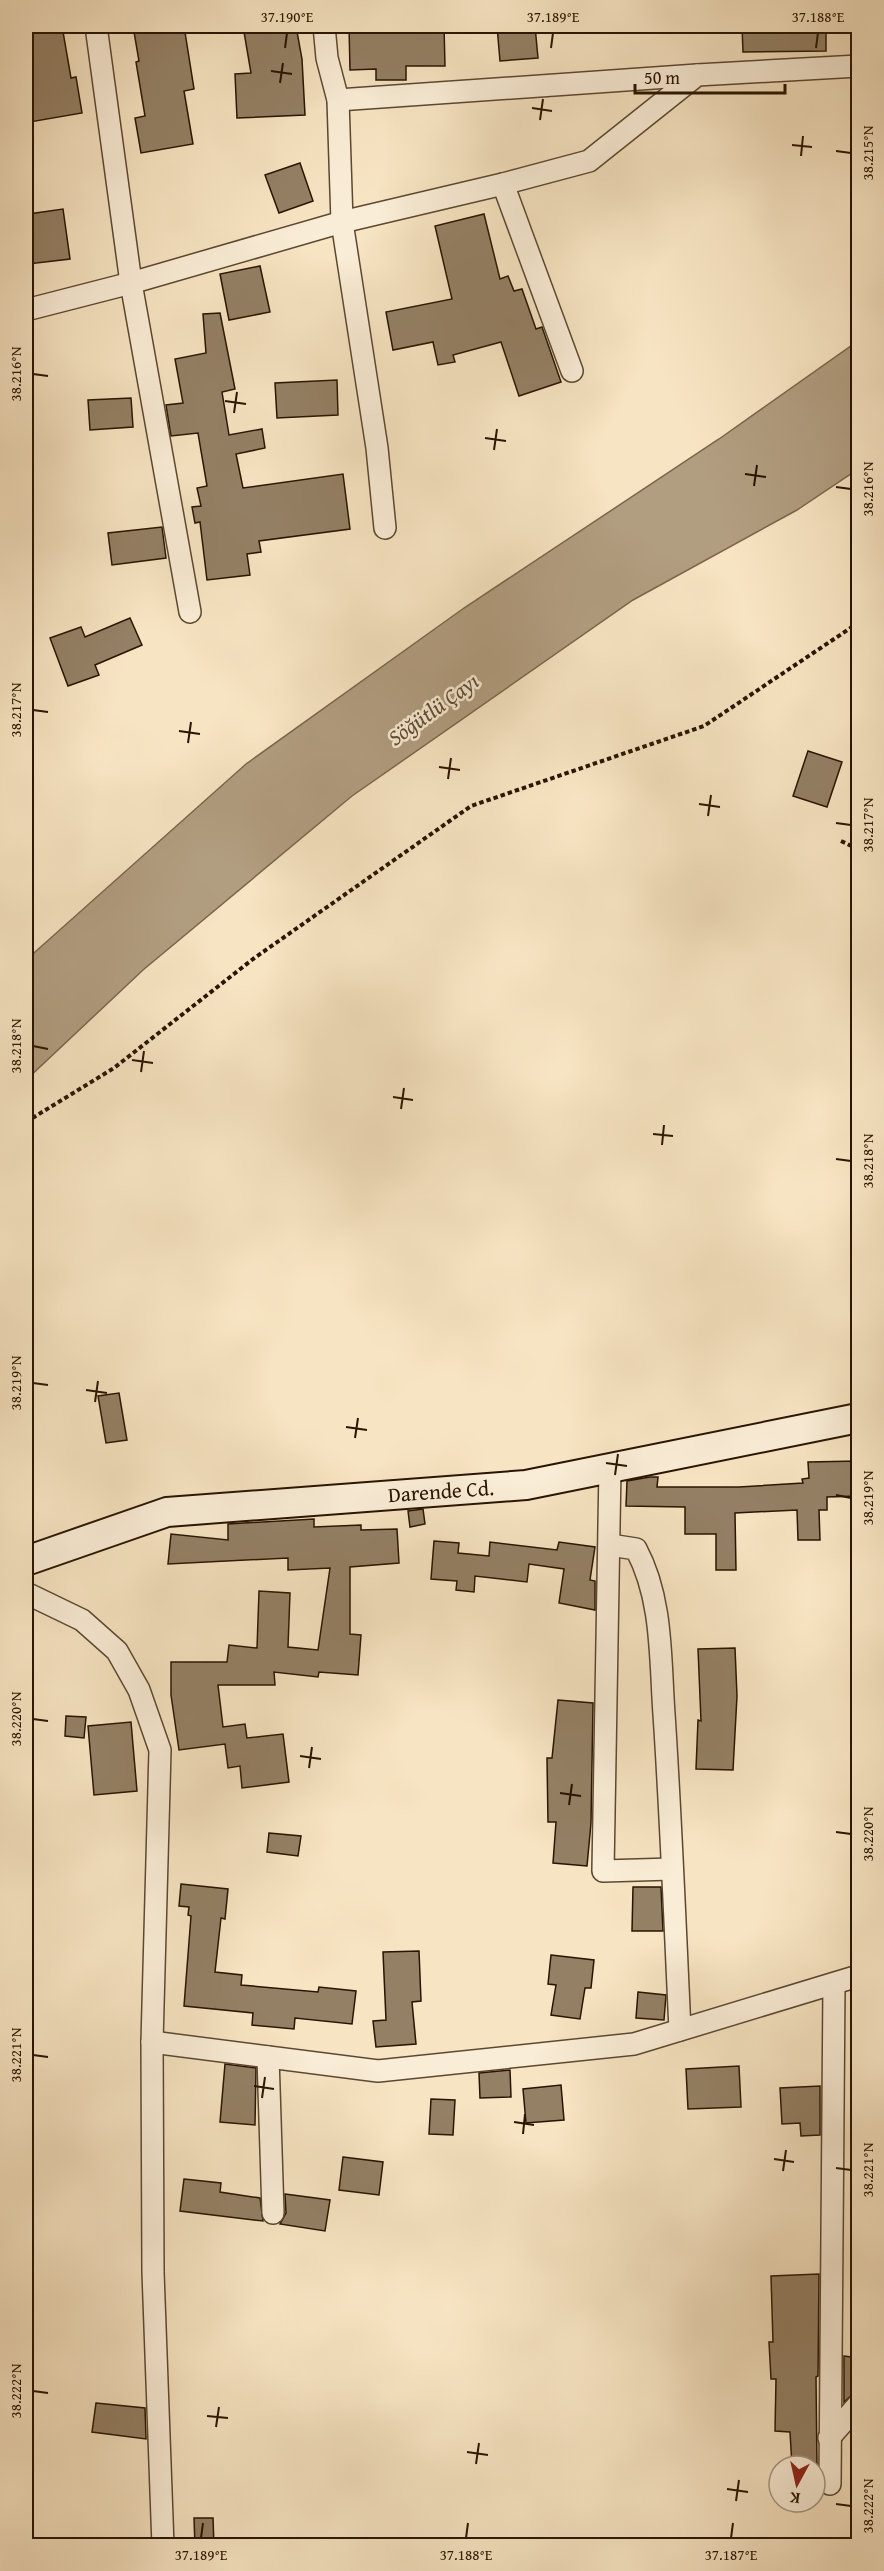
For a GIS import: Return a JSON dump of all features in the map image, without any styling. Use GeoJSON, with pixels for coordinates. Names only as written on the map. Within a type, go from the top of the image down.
{"type":"FeatureCollection","features":[{"type":"Feature","properties":{"kind":"street"},"geometry":{"type":"LineString","coordinates":[[96,26],[130,283],[190,612]]}},
{"type":"Feature","properties":{"kind":"street"},"geometry":{"type":"LineString","coordinates":[[324,26],[327,58],[339,100],[342,222],[377,448],[385,528]]}},
{"type":"Feature","properties":{"kind":"street"},"geometry":{"type":"LineString","coordinates":[[339,100],[858,66]]}},
{"type":"Feature","properties":{"kind":"street"},"geometry":{"type":"LineString","coordinates":[[26,310],[130,283],[342,222],[589,161],[697,75]]}},
{"type":"Feature","properties":{"kind":"street"},"geometry":{"type":"LineString","coordinates":[[503,184],[572,370]]}},
{"type":"Feature","properties":{"kind":"street","name":"Darende Cd."},"geometry":{"type":"LineString","coordinates":[[26,1561],[167,1512],[526,1485],[858,1418]]}},
{"type":"Feature","properties":{"kind":"street"},"geometry":{"type":"LineString","coordinates":[[610,1468],[603,1871],[672,1869]]}},
{"type":"Feature","properties":{"kind":"street"},"geometry":{"type":"LineString","coordinates":[[610,1545],[636,1549],[645,1566],[656,1604],[680,2030]]}},
{"type":"Feature","properties":{"kind":"street"},"geometry":{"type":"LineString","coordinates":[[26,1593],[82,1620],[117,1651],[139,1690],[160,1750],[152,2042],[153,2272],[163,2546]]}},
{"type":"Feature","properties":{"kind":"street"},"geometry":{"type":"LineString","coordinates":[[152,2042],[378,2071],[634,2044],[858,1976]]}},
{"type":"Feature","properties":{"kind":"street"},"geometry":{"type":"LineString","coordinates":[[830,2484],[834,1984]]}},
{"type":"Feature","properties":{"kind":"street"},"geometry":{"type":"LineString","coordinates":[[268,2057],[273,2213]]}},
{"type":"Feature","properties":{"kind":"street"},"geometry":{"type":"LineString","coordinates":[[829,2438],[858,2405]]}},
{"type":"Feature","properties":{"kind":"path"},"geometry":{"type":"LineString","coordinates":[[26,1122],[114,1068],[253,959],[471,806],[704,726],[858,623]]}},
{"type":"Feature","properties":{"kind":"path"},"geometry":{"type":"LineString","coordinates":[[841,841],[858,849]]}},
{"type":"Feature","properties":{"kind":"water","name":"Söğütlü Çayı"},"geometry":{"type":"Polygon","coordinates":[[[858,341],[858,469],[797,510],[633,600],[352,796],[143,970],[26,1080],[26,960],[246,764],[464,608],[719,439],[858,341]]]}},
{"type":"Feature","properties":{"kind":"building"},"geometry":{"type":"Polygon","coordinates":[[[26,26],[62,26],[71,78],[76,77],[82,113],[30,122],[26,96],[26,26]]]}},
{"type":"Feature","properties":{"kind":"building"},"geometry":{"type":"Polygon","coordinates":[[[133,26],[184,26],[194,89],[184,91],[193,144],[141,153],[135,118],[145,116],[133,26]]]}},
{"type":"Feature","properties":{"kind":"building"},"geometry":{"type":"Polygon","coordinates":[[[243,26],[296,26],[302,59],[305,115],[237,118],[235,74],[251,73],[243,26]]]}},
{"type":"Feature","properties":{"kind":"building"},"geometry":{"type":"Polygon","coordinates":[[[349,26],[444,26],[445,66],[406,66],[406,80],[376,80],[376,69],[350,70],[349,26]]]}},
{"type":"Feature","properties":{"kind":"building"},"geometry":{"type":"Polygon","coordinates":[[[497,26],[535,26],[538,58],[500,61],[497,26]]]}},
{"type":"Feature","properties":{"kind":"building"},"geometry":{"type":"Polygon","coordinates":[[[742,26],[826,26],[826,51],[743,52],[742,26]]]}},
{"type":"Feature","properties":{"kind":"building"},"geometry":{"type":"Polygon","coordinates":[[[300,163],[313,201],[279,213],[265,175],[300,163]]]}},
{"type":"Feature","properties":{"kind":"building"},"geometry":{"type":"Polygon","coordinates":[[[63,209],[70,259],[28,264],[26,247],[33,246],[29,214],[63,209]]]}},
{"type":"Feature","properties":{"kind":"building"},"geometry":{"type":"Polygon","coordinates":[[[484,214],[500,279],[508,276],[514,291],[522,289],[536,329],[542,327],[561,382],[519,396],[501,342],[453,355],[455,362],[438,365],[433,342],[393,350],[386,312],[452,299],[435,226],[484,214]]]}},
{"type":"Feature","properties":{"kind":"building"},"geometry":{"type":"Polygon","coordinates":[[[260,266],[270,312],[229,320],[220,274],[260,266]]]}},
{"type":"Feature","properties":{"kind":"building"},"geometry":{"type":"Polygon","coordinates":[[[220,313],[235,389],[222,392],[229,435],[262,429],[265,448],[236,454],[243,488],[343,474],[350,529],[259,541],[261,552],[247,554],[250,575],[207,580],[200,522],[195,523],[192,507],[201,506],[197,488],[207,486],[198,433],[171,436],[166,405],[183,403],[175,359],[206,353],[203,314],[220,313]]]}},
{"type":"Feature","properties":{"kind":"building"},"geometry":{"type":"Polygon","coordinates":[[[337,380],[338,415],[277,418],[275,383],[337,380]]]}},
{"type":"Feature","properties":{"kind":"building"},"geometry":{"type":"Polygon","coordinates":[[[131,398],[133,427],[90,430],[88,400],[131,398]]]}},
{"type":"Feature","properties":{"kind":"building"},"geometry":{"type":"Polygon","coordinates":[[[162,527],[166,558],[112,565],[108,533],[162,527]]]}},
{"type":"Feature","properties":{"kind":"building"},"geometry":{"type":"Polygon","coordinates":[[[130,618],[142,645],[95,665],[99,675],[68,686],[50,638],[81,627],[85,637],[130,618]]]}},
{"type":"Feature","properties":{"kind":"building"},"geometry":{"type":"Polygon","coordinates":[[[808,751],[842,762],[827,807],[793,796],[808,751]]]}},
{"type":"Feature","properties":{"kind":"building"},"geometry":{"type":"Polygon","coordinates":[[[119,1393],[127,1440],[106,1443],[98,1396],[119,1393]]]}},
{"type":"Feature","properties":{"kind":"building"},"geometry":{"type":"Polygon","coordinates":[[[858,1461],[858,1496],[827,1497],[827,1510],[819,1510],[820,1540],[798,1540],[797,1510],[735,1513],[736,1570],[716,1570],[716,1534],[685,1534],[685,1507],[626,1506],[627,1481],[658,1477],[657,1487],[739,1487],[803,1483],[802,1479],[809,1478],[808,1462],[858,1461]]]}},
{"type":"Feature","properties":{"kind":"building"},"geometry":{"type":"Polygon","coordinates":[[[423,1509],[425,1524],[410,1527],[408,1511],[423,1509]]]}},
{"type":"Feature","properties":{"kind":"building"},"geometry":{"type":"Polygon","coordinates":[[[314,1519],[314,1527],[361,1525],[361,1530],[397,1529],[399,1563],[350,1567],[350,1634],[361,1635],[358,1675],[319,1672],[318,1677],[274,1672],[275,1685],[218,1685],[223,1727],[245,1724],[247,1738],[283,1734],[289,1782],[242,1788],[240,1766],[228,1768],[225,1744],[179,1750],[171,1695],[171,1662],[227,1662],[229,1645],[257,1648],[259,1591],[290,1593],[288,1647],[318,1650],[330,1568],[288,1570],[288,1558],[168,1564],[171,1534],[228,1540],[228,1524],[314,1519]]]}},
{"type":"Feature","properties":{"kind":"building"},"geometry":{"type":"Polygon","coordinates":[[[434,1541],[459,1543],[458,1553],[489,1556],[490,1542],[557,1550],[559,1542],[595,1547],[590,1580],[595,1581],[595,1610],[559,1603],[564,1569],[529,1564],[527,1582],[475,1576],[474,1592],[456,1590],[457,1581],[431,1579],[434,1541]]]}},
{"type":"Feature","properties":{"kind":"building"},"geometry":{"type":"Polygon","coordinates":[[[735,1648],[737,1696],[733,1770],[696,1769],[698,1720],[701,1721],[698,1649],[735,1648]]]}},
{"type":"Feature","properties":{"kind":"building"},"geometry":{"type":"Polygon","coordinates":[[[558,1700],[593,1703],[591,1823],[587,1866],[553,1863],[556,1822],[548,1822],[547,1758],[552,1758],[558,1700]]]}},
{"type":"Feature","properties":{"kind":"building"},"geometry":{"type":"Polygon","coordinates":[[[66,1716],[86,1717],[84,1738],[65,1736],[66,1716]]]}},
{"type":"Feature","properties":{"kind":"building"},"geometry":{"type":"Polygon","coordinates":[[[131,1722],[137,1791],[94,1795],[88,1726],[131,1722]]]}},
{"type":"Feature","properties":{"kind":"building"},"geometry":{"type":"Polygon","coordinates":[[[269,1833],[301,1836],[298,1856],[267,1852],[269,1833]]]}},
{"type":"Feature","properties":{"kind":"building"},"geometry":{"type":"Polygon","coordinates":[[[181,1884],[228,1889],[225,1919],[221,1918],[215,1972],[242,1975],[241,1985],[318,1992],[319,1987],[356,1991],[352,2024],[295,2018],[294,2029],[252,2025],[253,2013],[184,2006],[191,1916],[188,1915],[189,1907],[179,1906],[181,1884]]]}},
{"type":"Feature","properties":{"kind":"building"},"geometry":{"type":"Polygon","coordinates":[[[633,1887],[661,1887],[663,1931],[632,1931],[633,1887]]]}},
{"type":"Feature","properties":{"kind":"building"},"geometry":{"type":"Polygon","coordinates":[[[419,1951],[421,2001],[412,2002],[416,2044],[376,2047],[373,2021],[386,2020],[383,1952],[419,1951]]]}},
{"type":"Feature","properties":{"kind":"building"},"geometry":{"type":"Polygon","coordinates":[[[551,1955],[594,1960],[591,1988],[585,1988],[580,2019],[551,2015],[556,1985],[548,1984],[551,1955]]]}},
{"type":"Feature","properties":{"kind":"building"},"geometry":{"type":"Polygon","coordinates":[[[638,1992],[666,1995],[664,2020],[636,2018],[638,1992]]]}},
{"type":"Feature","properties":{"kind":"building"},"geometry":{"type":"Polygon","coordinates":[[[225,2064],[256,2068],[255,2125],[220,2122],[225,2064]]]}},
{"type":"Feature","properties":{"kind":"building"},"geometry":{"type":"Polygon","coordinates":[[[739,2066],[741,2107],[688,2109],[686,2069],[739,2066]]]}},
{"type":"Feature","properties":{"kind":"building"},"geometry":{"type":"Polygon","coordinates":[[[510,2070],[511,2097],[480,2098],[479,2073],[510,2070]]]}},
{"type":"Feature","properties":{"kind":"building"},"geometry":{"type":"Polygon","coordinates":[[[561,2085],[564,2120],[526,2123],[523,2089],[561,2085]]]}},
{"type":"Feature","properties":{"kind":"building"},"geometry":{"type":"Polygon","coordinates":[[[820,2086],[820,2135],[801,2136],[800,2123],[782,2124],[780,2088],[820,2086]]]}},
{"type":"Feature","properties":{"kind":"building"},"geometry":{"type":"Polygon","coordinates":[[[431,2099],[455,2100],[453,2135],[429,2134],[431,2099]]]}},
{"type":"Feature","properties":{"kind":"building"},"geometry":{"type":"Polygon","coordinates":[[[343,2157],[383,2162],[379,2195],[339,2190],[343,2157]]]}},
{"type":"Feature","properties":{"kind":"building"},"geometry":{"type":"Polygon","coordinates":[[[184,2179],[221,2183],[220,2192],[260,2198],[263,2221],[180,2211],[184,2179]]]}},
{"type":"Feature","properties":{"kind":"building"},"geometry":{"type":"Polygon","coordinates":[[[285,2194],[330,2200],[325,2231],[280,2224],[286,2213],[285,2194]]]}},
{"type":"Feature","properties":{"kind":"building"},"geometry":{"type":"Polygon","coordinates":[[[819,2274],[817,2454],[791,2454],[790,2432],[775,2431],[776,2379],[771,2379],[769,2342],[773,2342],[771,2276],[819,2274]]]}},
{"type":"Feature","properties":{"kind":"building"},"geometry":{"type":"Polygon","coordinates":[[[844,2356],[858,2358],[854,2393],[844,2402],[844,2356]]]}},
{"type":"Feature","properties":{"kind":"building"},"geometry":{"type":"Polygon","coordinates":[[[96,2403],[145,2408],[146,2439],[92,2432],[96,2403]]]}},
{"type":"Feature","properties":{"kind":"building"},"geometry":{"type":"Polygon","coordinates":[[[194,2518],[213,2518],[214,2546],[195,2546],[194,2518]]]}}]}
